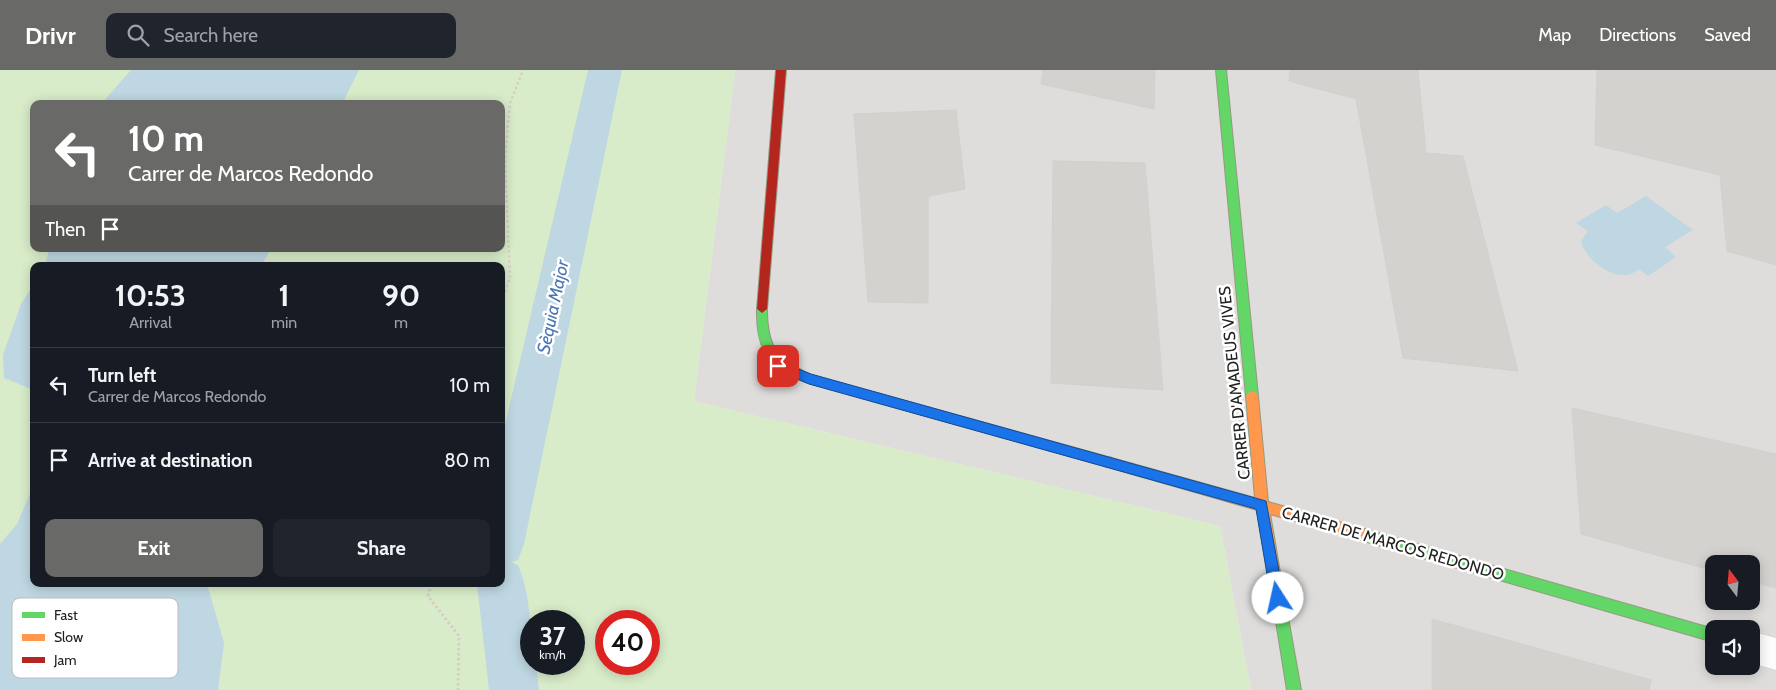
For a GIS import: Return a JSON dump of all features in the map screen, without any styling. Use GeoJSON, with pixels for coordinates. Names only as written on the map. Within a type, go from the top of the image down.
{"type":"FeatureCollection","features":[{"type":"Feature","properties":{"kind":"street","name":"CARRER DE MARCOS REDONDO"},"geometry":{"type":"LineString","coordinates":[[781,70],[761,321],[764,347],[778,366],[809,379],[1262,505],[1705,633]]}},
{"type":"Feature","properties":{"kind":"street","name":"CARRER D'AMADEUS VIVES"},"geometry":{"type":"LineString","coordinates":[[1221,70],[1262,505],[1294,690]]}},
{"type":"Feature","properties":{"kind":"street"},"geometry":{"type":"LineString","coordinates":[[1760,650],[1776,654]]}},
{"type":"Feature","properties":{"kind":"path"},"geometry":{"type":"LineString","coordinates":[[505,291],[510,278],[505,159],[510,103],[523,70]]}},
{"type":"Feature","properties":{"kind":"path"},"geometry":{"type":"LineString","coordinates":[[430,587],[428,596],[459,636],[458,690]]}},
{"type":"Feature","properties":{"kind":"shaded area"},"geometry":{"type":"Polygon","coordinates":[[[735,70],[1776,70],[1776,690],[1251,690],[1220,526],[694,401],[735,70]]]}},
{"type":"Feature","properties":{"kind":"green space"},"geometry":{"type":"Polygon","coordinates":[[[0,70],[735,70],[694,401],[1220,526],[1251,690],[0,690],[0,70]]]}},
{"type":"Feature","properties":{"kind":"water"},"geometry":{"type":"Polygon","coordinates":[[[131,70],[359,70],[344,100],[105,100],[131,70]]]}},
{"type":"Feature","properties":{"kind":"water"},"geometry":{"type":"Polygon","coordinates":[[[1646,196],[1693,230],[1665,247],[1676,257],[1648,276],[1639,269],[1624,275],[1604,269],[1592,259],[1583,247],[1581,241],[1588,231],[1576,223],[1606,205],[1617,213],[1646,196]]]}},
{"type":"Feature","properties":{"kind":"water"},"geometry":{"type":"Polygon","coordinates":[[[48,252],[269,252],[263,262],[46,262],[48,252]]]}},
{"type":"Feature","properties":{"kind":"water"},"geometry":{"type":"Polygon","coordinates":[[[30,290],[30,388],[4,378],[3,355],[21,304],[30,290]]]}},
{"type":"Feature","properties":{"kind":"water"},"geometry":{"type":"Polygon","coordinates":[[[30,493],[30,587],[208,587],[224,643],[218,690],[0,690],[0,544],[17,524],[30,493]]]}},
{"type":"Feature","properties":{"kind":"building"},"geometry":{"type":"Polygon","coordinates":[[[1043,70],[1155,70],[1154,109],[1041,84],[1043,70]]]}},
{"type":"Feature","properties":{"kind":"building"},"geometry":{"type":"Polygon","coordinates":[[[1290,70],[1418,70],[1426,153],[1463,156],[1518,371],[1403,358],[1356,99],[1289,81],[1290,70]]]}},
{"type":"Feature","properties":{"kind":"building"},"geometry":{"type":"Polygon","coordinates":[[[1597,70],[1776,70],[1776,265],[1727,251],[1720,175],[1595,145],[1597,70]]]}},
{"type":"Feature","properties":{"kind":"building"},"geometry":{"type":"Polygon","coordinates":[[[956,110],[965,189],[928,196],[928,303],[868,302],[854,114],[956,110]]]}},
{"type":"Feature","properties":{"kind":"building"},"geometry":{"type":"Polygon","coordinates":[[[1053,161],[1145,163],[1163,390],[1051,383],[1053,161]]]}},
{"type":"Feature","properties":{"kind":"building"},"geometry":{"type":"Polygon","coordinates":[[[1572,408],[1776,454],[1776,588],[1760,584],[1760,555],[1705,555],[1705,568],[1581,534],[1572,408]]]}},
{"type":"Feature","properties":{"kind":"building"},"geometry":{"type":"Polygon","coordinates":[[[1432,619],[1651,680],[1649,690],[1432,690],[1432,619]]]}},
{"type":"Feature","properties":{"kind":"waterway","name":"Sèquia Major"},"geometry":{"type":"LineString","coordinates":[[505,526],[605,70]]}},
{"type":"Feature","properties":{"kind":"waterway","name":"Sèquia Major"},"geometry":{"type":"LineString","coordinates":[[502,587],[514,690]]}},
{"type":"Feature","properties":{"kind":"traffic: fast"},"geometry":{"type":"LineString","coordinates":[[1221,70],[1252,396]]}},
{"type":"Feature","properties":{"kind":"traffic: fast"},"geometry":{"type":"LineString","coordinates":[[762,309],[763,336],[771,354],[786,367],[809,379],[1108,462]]}},
{"type":"Feature","properties":{"kind":"traffic: fast"},"geometry":{"type":"LineString","coordinates":[[1364,535],[1705,633]]}},
{"type":"Feature","properties":{"kind":"traffic: fast"},"geometry":{"type":"LineString","coordinates":[[1276,584],[1294,690]]}},
{"type":"Feature","properties":{"kind":"traffic: slow"},"geometry":{"type":"LineString","coordinates":[[1252,396],[1262,505],[1276,584]]}},
{"type":"Feature","properties":{"kind":"traffic: slow"},"geometry":{"type":"LineString","coordinates":[[1108,462],[1364,535]]}},
{"type":"Feature","properties":{"kind":"traffic: jam"},"geometry":{"type":"LineString","coordinates":[[762,309],[781,70]]}},
{"type":"Feature","properties":{"kind":"route"},"geometry":{"type":"LineString","coordinates":[[778,366],[809,379],[1262,505],[1278,598]]}}]}
